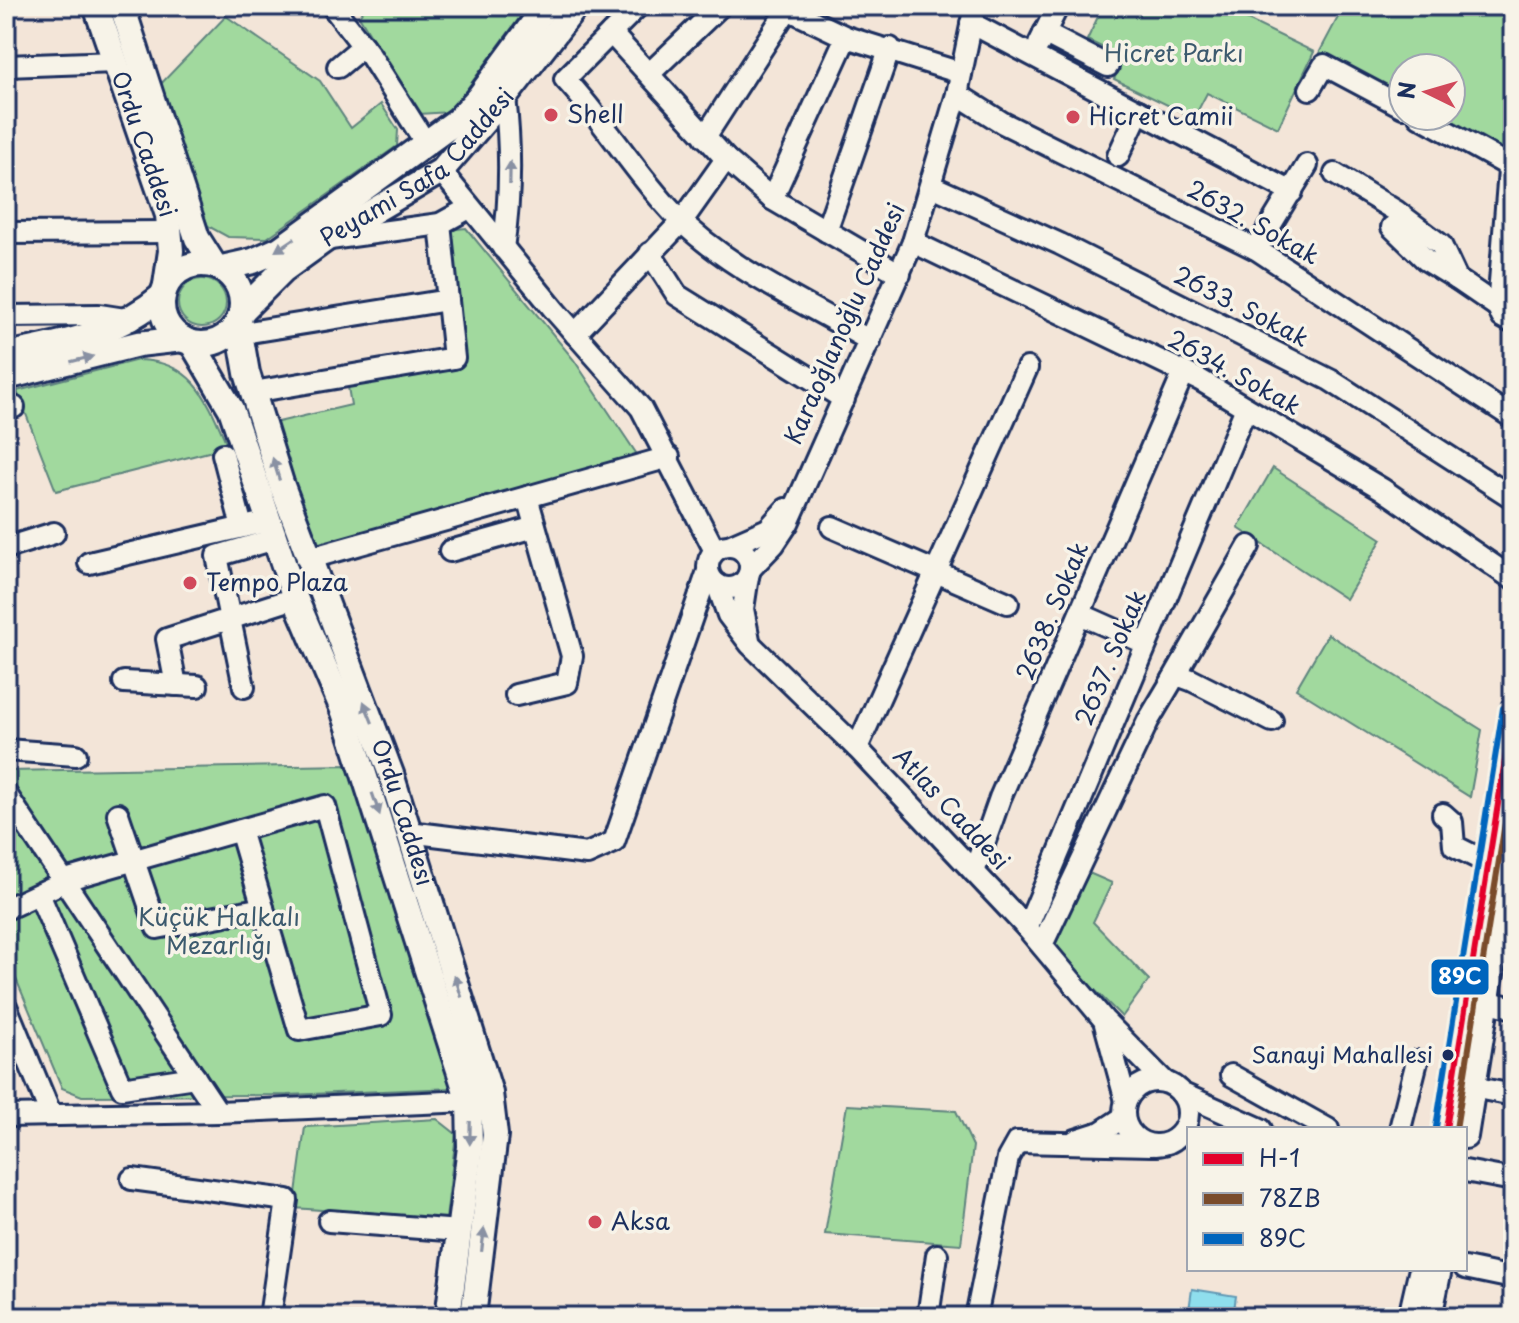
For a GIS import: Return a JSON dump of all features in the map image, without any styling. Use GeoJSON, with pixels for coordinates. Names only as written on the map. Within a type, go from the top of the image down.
{"type":"FeatureCollection","features":[{"type":"Feature","properties":{"kind":"main road","name":"Ordu Caddesi"},"geometry":{"type":"LineString","coordinates":[[96,6],[171,232],[165,290]]}},
{"type":"Feature","properties":{"kind":"main road","name":"Ordu Caddesi"},"geometry":{"type":"LineString","coordinates":[[122,6],[197,238],[218,266]]}},
{"type":"Feature","properties":{"kind":"main road","name":"Peyami Safa Caddesi"},"geometry":{"type":"LineString","coordinates":[[218,266],[253,261],[280,249],[458,120],[479,97],[546,6]]}},
{"type":"Feature","properties":{"kind":"main road","name":"Peyami Safa Caddesi"},"geometry":{"type":"LineString","coordinates":[[239,322],[283,270],[326,239],[440,170],[505,97],[576,6]]}},
{"type":"Feature","properties":{"kind":"main road"},"geometry":{"type":"LineString","coordinates":[[421,146],[419,163],[440,170]]}},
{"type":"Feature","properties":{"kind":"main road"},"geometry":{"type":"LineString","coordinates":[[6,355],[98,335],[131,320],[186,267],[218,266],[238,286],[239,322],[218,340],[138,344],[6,377]]}},
{"type":"Feature","properties":{"kind":"main road"},"geometry":{"type":"LineString","coordinates":[[165,290],[166,320],[187,341]]}},
{"type":"Feature","properties":{"kind":"main road","name":"Ordu Caddesi"},"geometry":{"type":"LineString","coordinates":[[239,322],[253,392],[307,559],[370,717],[485,1073],[494,1114],[494,1152],[473,1317]]}},
{"type":"Feature","properties":{"kind":"main road","name":"Ordu Caddesi"},"geometry":{"type":"LineString","coordinates":[[187,341],[228,400],[295,598],[362,762],[469,1101],[470,1147],[448,1317]]}},
{"type":"Feature","properties":{"kind":"main road"},"geometry":{"type":"LineString","coordinates":[[1446,1127],[1513,710]]}},
{"type":"Feature","properties":{"kind":"main road"},"geometry":{"type":"LineString","coordinates":[[1466,1127],[1486,1001],[1503,946],[1513,840]]}},
{"type":"Feature","properties":{"kind":"main road"},"geometry":{"type":"LineString","coordinates":[[1411,1317],[1422,1271]]}},
{"type":"Feature","properties":{"kind":"main road"},"geometry":{"type":"LineString","coordinates":[[1429,1317],[1439,1271]]}},
{"type":"Feature","properties":{"kind":"street"},"geometry":{"type":"LineString","coordinates":[[332,6],[363,46],[421,146]]}},
{"type":"Feature","properties":{"kind":"street"},"geometry":{"type":"LineString","coordinates":[[638,6],[565,79],[682,221],[717,251],[870,341]]}},
{"type":"Feature","properties":{"kind":"street"},"geometry":{"type":"LineString","coordinates":[[649,74],[720,6]]}},
{"type":"Feature","properties":{"kind":"street"},"geometry":{"type":"LineString","coordinates":[[1033,55],[1058,6]]}},
{"type":"Feature","properties":{"kind":"street"},"geometry":{"type":"LineString","coordinates":[[705,137],[784,8],[846,37],[890,48],[961,73]]}},
{"type":"Feature","properties":{"kind":"street"},"geometry":{"type":"LineString","coordinates":[[973,14],[1033,55],[1292,192]]}},
{"type":"Feature","properties":{"kind":"street","name":"Karaoğlanoğlu Caddesi"},"geometry":{"type":"LineString","coordinates":[[807,475],[913,242],[957,94],[973,14]]}},
{"type":"Feature","properties":{"kind":"street"},"geometry":{"type":"LineString","coordinates":[[611,33],[726,159],[772,199],[900,274]]}},
{"type":"Feature","properties":{"kind":"street"},"geometry":{"type":"LineString","coordinates":[[1044,33],[1108,66]]}},
{"type":"Feature","properties":{"kind":"street"},"geometry":{"type":"LineString","coordinates":[[772,199],[846,37]]}},
{"type":"Feature","properties":{"kind":"street"},"geometry":{"type":"LineString","coordinates":[[338,67],[363,46]]}},
{"type":"Feature","properties":{"kind":"street"},"geometry":{"type":"LineString","coordinates":[[826,231],[890,48]]}},
{"type":"Feature","properties":{"kind":"street"},"geometry":{"type":"LineString","coordinates":[[6,66],[116,62]]}},
{"type":"Feature","properties":{"kind":"street"},"geometry":{"type":"LineString","coordinates":[[1310,89],[1324,65],[1387,98]]}},
{"type":"Feature","properties":{"kind":"street","name":"2632. Sokak"},"geometry":{"type":"LineString","coordinates":[[957,94],[1003,123],[1256,249],[1513,418]]}},
{"type":"Feature","properties":{"kind":"street"},"geometry":{"type":"LineString","coordinates":[[503,248],[509,206],[510,164],[505,97]]}},
{"type":"Feature","properties":{"kind":"street"},"geometry":{"type":"LineString","coordinates":[[1118,156],[1139,111]]}},
{"type":"Feature","properties":{"kind":"street"},"geometry":{"type":"LineString","coordinates":[[1448,132],[1504,163],[1509,170],[1498,307],[1502,317],[1513,323]]}},
{"type":"Feature","properties":{"kind":"street"},"geometry":{"type":"LineString","coordinates":[[575,334],[682,221],[726,159]]}},
{"type":"Feature","properties":{"kind":"street"},"geometry":{"type":"LineString","coordinates":[[1256,249],[1307,165]]}},
{"type":"Feature","properties":{"kind":"street"},"geometry":{"type":"LineString","coordinates":[[440,170],[575,334],[641,408],[669,457],[731,588],[774,544],[788,523],[807,475]]}},
{"type":"Feature","properties":{"kind":"street"},"geometry":{"type":"LineString","coordinates":[[1335,174],[1396,211],[1441,245],[1457,279]]}},
{"type":"Feature","properties":{"kind":"street","name":"2633. Sokak"},"geometry":{"type":"LineString","coordinates":[[932,186],[1060,244],[1330,380],[1513,498]]}},
{"type":"Feature","properties":{"kind":"street"},"geometry":{"type":"LineString","coordinates":[[326,239],[440,224],[469,208]]}},
{"type":"Feature","properties":{"kind":"street"},"geometry":{"type":"LineString","coordinates":[[253,392],[454,358],[440,224]]}},
{"type":"Feature","properties":{"kind":"street"},"geometry":{"type":"LineString","coordinates":[[1392,227],[1426,260],[1498,307]]}},
{"type":"Feature","properties":{"kind":"street"},"geometry":{"type":"LineString","coordinates":[[6,233],[171,232]]}},
{"type":"Feature","properties":{"kind":"street","name":"2634. Sokak"},"geometry":{"type":"LineString","coordinates":[[913,242],[1184,372],[1382,489],[1513,579]]}},
{"type":"Feature","properties":{"kind":"street"},"geometry":{"type":"LineString","coordinates":[[650,253],[677,295],[844,399]]}},
{"type":"Feature","properties":{"kind":"street"},"geometry":{"type":"LineString","coordinates":[[239,322],[448,300]]}},
{"type":"Feature","properties":{"kind":"street"},"geometry":{"type":"LineString","coordinates":[[6,316],[99,315],[131,320]]}},
{"type":"Feature","properties":{"kind":"street"},"geometry":{"type":"LineString","coordinates":[[857,748],[1027,368]]}},
{"type":"Feature","properties":{"kind":"street","name":"2638. Sokak"},"geometry":{"type":"LineString","coordinates":[[974,872],[984,836],[1184,372]]}},
{"type":"Feature","properties":{"kind":"street","name":"2637. Sokak"},"geometry":{"type":"LineString","coordinates":[[1027,928],[1246,408]]}},
{"type":"Feature","properties":{"kind":"street"},"geometry":{"type":"LineString","coordinates":[[223,454],[242,527]]}},
{"type":"Feature","properties":{"kind":"street"},"geometry":{"type":"LineString","coordinates":[[307,559],[669,457]]}},
{"type":"Feature","properties":{"kind":"street"},"geometry":{"type":"LineString","coordinates":[[409,832],[587,854],[603,850],[614,842],[717,563],[779,520],[807,475]]}},
{"type":"Feature","properties":{"kind":"street"},"geometry":{"type":"LineString","coordinates":[[516,695],[567,683],[572,656],[527,497]]}},
{"type":"Feature","properties":{"kind":"street"},"geometry":{"type":"LineString","coordinates":[[89,563],[242,527],[272,530]]}},
{"type":"Feature","properties":{"kind":"street"},"geometry":{"type":"LineString","coordinates":[[450,551],[535,527]]}},
{"type":"Feature","properties":{"kind":"street"},"geometry":{"type":"LineString","coordinates":[[832,527],[1008,603]]}},
{"type":"Feature","properties":{"kind":"street"},"geometry":{"type":"LineString","coordinates":[[244,687],[217,556],[272,530]]}},
{"type":"Feature","properties":{"kind":"street"},"geometry":{"type":"LineString","coordinates":[[6,548],[54,533]]}},
{"type":"Feature","properties":{"kind":"street"},"geometry":{"type":"LineString","coordinates":[[1042,945],[1148,721],[1249,546]]}},
{"type":"Feature","properties":{"kind":"street"},"geometry":{"type":"LineString","coordinates":[[717,563],[742,550],[749,573],[743,609],[750,644]]}},
{"type":"Feature","properties":{"kind":"street","name":"Atlas Caddesi"},"geometry":{"type":"LineString","coordinates":[[717,563],[728,615],[750,644],[857,748],[1027,928],[1104,1020],[1164,1081]]}},
{"type":"Feature","properties":{"kind":"street"},"geometry":{"type":"LineString","coordinates":[[176,685],[167,639],[295,598]]}},
{"type":"Feature","properties":{"kind":"street"},"geometry":{"type":"LineString","coordinates":[[1080,614],[1145,643]]}},
{"type":"Feature","properties":{"kind":"street"},"geometry":{"type":"LineString","coordinates":[[1173,679],[1180,676],[1191,680],[1272,721]]}},
{"type":"Feature","properties":{"kind":"street"},"geometry":{"type":"LineString","coordinates":[[124,682],[197,686]]}},
{"type":"Feature","properties":{"kind":"street"},"geometry":{"type":"LineString","coordinates":[[6,750],[76,755]]}},
{"type":"Feature","properties":{"kind":"street"},"geometry":{"type":"LineString","coordinates":[[6,794],[218,1112]]}},
{"type":"Feature","properties":{"kind":"street"},"geometry":{"type":"LineString","coordinates":[[6,909],[66,881],[132,861],[240,830],[325,806],[381,1015],[299,1030],[240,830]]}},
{"type":"Feature","properties":{"kind":"street"},"geometry":{"type":"LineString","coordinates":[[118,814],[157,928],[263,908]]}},
{"type":"Feature","properties":{"kind":"street"},"geometry":{"type":"LineString","coordinates":[[1443,814],[1452,822],[1454,846],[1488,863]]}},
{"type":"Feature","properties":{"kind":"street"},"geometry":{"type":"LineString","coordinates":[[39,894],[122,1088],[195,1077]]}},
{"type":"Feature","properties":{"kind":"street"},"geometry":{"type":"LineString","coordinates":[[1486,1001],[1513,1008]]}},
{"type":"Feature","properties":{"kind":"street"},"geometry":{"type":"LineString","coordinates":[[6,1006],[51,1115]]}},
{"type":"Feature","properties":{"kind":"street","name":"Atlas Caddesi"},"geometry":{"type":"LineString","coordinates":[[1104,1020],[1125,1109]]}},
{"type":"Feature","properties":{"kind":"street"},"geometry":{"type":"LineString","coordinates":[[1400,1127],[1417,1061]]}},
{"type":"Feature","properties":{"kind":"street"},"geometry":{"type":"LineString","coordinates":[[1231,1075],[1324,1127]]}},
{"type":"Feature","properties":{"kind":"street"},"geometry":{"type":"LineString","coordinates":[[1064,1144],[1101,1132],[1125,1109],[1137,1087],[1164,1081],[1181,1093],[1257,1127]]}},
{"type":"Feature","properties":{"kind":"street"},"geometry":{"type":"LineString","coordinates":[[1472,1087],[1513,1095]]}},
{"type":"Feature","properties":{"kind":"street"},"geometry":{"type":"LineString","coordinates":[[976,1317],[1011,1149],[1017,1142],[1160,1144],[1177,1138],[1187,1121],[1189,1111],[1181,1093]]}},
{"type":"Feature","properties":{"kind":"street"},"geometry":{"type":"LineString","coordinates":[[6,1116],[218,1112],[469,1101]]}},
{"type":"Feature","properties":{"kind":"street"},"geometry":{"type":"LineString","coordinates":[[1125,1109],[1133,1135],[1187,1150]]}},
{"type":"Feature","properties":{"kind":"street"},"geometry":{"type":"LineString","coordinates":[[1467,1171],[1513,1180]]}},
{"type":"Feature","properties":{"kind":"street"},"geometry":{"type":"LineString","coordinates":[[132,1179],[287,1200],[270,1317]]}},
{"type":"Feature","properties":{"kind":"street"},"geometry":{"type":"LineString","coordinates":[[329,1221],[459,1231]]}},
{"type":"Feature","properties":{"kind":"street"},"geometry":{"type":"LineString","coordinates":[[928,1317],[937,1255]]}},
{"type":"Feature","properties":{"kind":"street"},"geometry":{"type":"LineString","coordinates":[[1467,1268],[1513,1278]]}},
{"type":"Feature","properties":{"kind":"green space"},"geometry":{"type":"Polygon","coordinates":[[[366,6],[528,6],[450,112],[419,114],[359,16],[366,6]]]}},
{"type":"Feature","properties":{"kind":"green space","name":"Hicret Parkı"},"geometry":{"type":"Polygon","coordinates":[[[1103,6],[1219,6],[1314,52],[1278,128],[1207,93],[1194,118],[1114,79],[1124,58],[1087,40],[1103,6]]]}},
{"type":"Feature","properties":{"kind":"green space"},"geometry":{"type":"Polygon","coordinates":[[[1344,6],[1513,6],[1513,164],[1456,132],[1467,132],[1467,52],[1387,52],[1387,93],[1318,55],[1344,6]]]}},
{"type":"Feature","properties":{"kind":"green space"},"geometry":{"type":"Polygon","coordinates":[[[226,16],[320,81],[351,128],[381,104],[398,130],[397,146],[267,238],[228,237],[208,226],[155,90],[226,16]]]}},
{"type":"Feature","properties":{"kind":"green space"},"geometry":{"type":"Polygon","coordinates":[[[466,228],[574,360],[638,456],[314,550],[274,423],[351,405],[347,381],[460,360],[448,230],[466,228]]]}},
{"type":"Feature","properties":{"kind":"green space"},"geometry":{"type":"Polygon","coordinates":[[[202,279],[219,286],[226,303],[219,320],[202,327],[185,320],[178,303],[185,286],[202,279]]]}},
{"type":"Feature","properties":{"kind":"green space"},"geometry":{"type":"Polygon","coordinates":[[[138,360],[157,362],[186,376],[206,400],[228,447],[56,491],[17,391],[138,360]]]}},
{"type":"Feature","properties":{"kind":"green space"},"geometry":{"type":"Polygon","coordinates":[[[1273,468],[1382,539],[1346,599],[1238,528],[1273,468]]]}},
{"type":"Feature","properties":{"kind":"green space"},"geometry":{"type":"Polygon","coordinates":[[[1328,634],[1482,730],[1470,797],[1296,689],[1328,634]]]}},
{"type":"Feature","properties":{"kind":"green space","name":"Küçük Halkalı Mezarlığı"},"geometry":{"type":"Polygon","coordinates":[[[352,765],[454,1088],[287,1095],[82,1096],[62,1088],[6,955],[6,771],[352,765]]]}},
{"type":"Feature","properties":{"kind":"green space"},"geometry":{"type":"Polygon","coordinates":[[[1082,870],[1112,883],[1093,922],[1149,980],[1122,1017],[1050,945],[1082,870]]]}},
{"type":"Feature","properties":{"kind":"green space"},"geometry":{"type":"Polygon","coordinates":[[[847,1105],[956,1111],[973,1146],[961,1244],[825,1234],[847,1105]]]}},
{"type":"Feature","properties":{"kind":"green space"},"geometry":{"type":"Polygon","coordinates":[[[437,1119],[456,1134],[446,1219],[294,1208],[305,1127],[437,1119]]]}},
{"type":"Feature","properties":{"kind":"water"},"geometry":{"type":"Polygon","coordinates":[[[1192,1289],[1236,1296],[1233,1317],[1188,1317],[1192,1289]]]}},
{"type":"Feature","properties":{"kind":"transit line","name":"89C"},"geometry":{"type":"LineString","coordinates":[[1436,1127],[1503,708]]}},
{"type":"Feature","properties":{"kind":"transit line","name":"H-1"},"geometry":{"type":"LineString","coordinates":[[1446,1127],[1513,710]]}},
{"type":"Feature","properties":{"kind":"transit line","name":"78ZB"},"geometry":{"type":"LineString","coordinates":[[1456,1127],[1513,773]]}},
{"type":"Feature","properties":{"kind":"place","name":"Shell"},"geometry":{"type":"Point","coordinates":[551,115]}},
{"type":"Feature","properties":{"kind":"place","name":"Hicret Camii"},"geometry":{"type":"Point","coordinates":[1073,117]}},
{"type":"Feature","properties":{"kind":"place","name":"Tempo Plaza"},"geometry":{"type":"Point","coordinates":[190,583]}},
{"type":"Feature","properties":{"kind":"place","name":"Sanayi Mahallesi"},"geometry":{"type":"Point","coordinates":[1448,1055]}},
{"type":"Feature","properties":{"kind":"place","name":"Aksa"},"geometry":{"type":"Point","coordinates":[595,1222]}}]}
